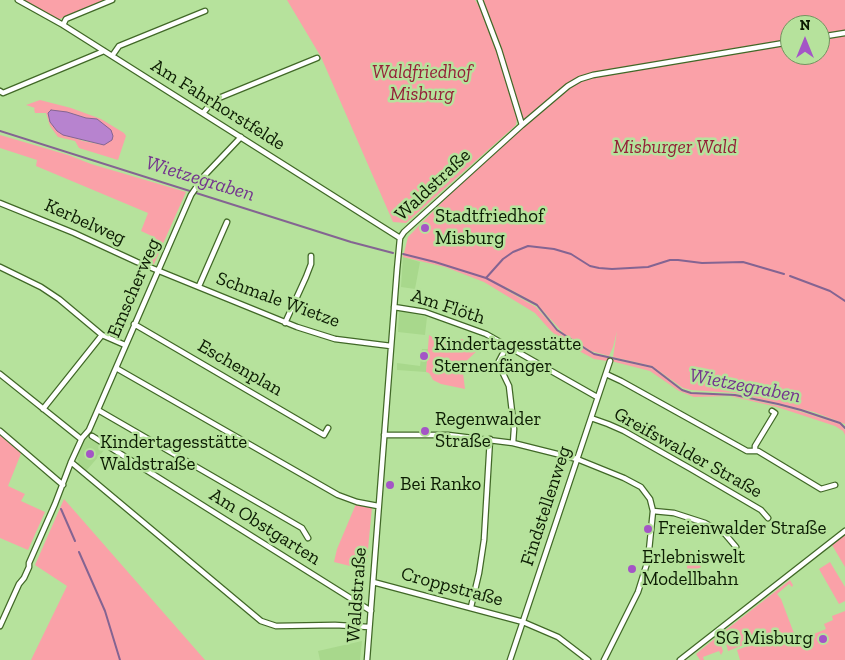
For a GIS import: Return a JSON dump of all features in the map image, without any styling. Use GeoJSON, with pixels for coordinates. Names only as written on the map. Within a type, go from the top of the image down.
{"type":"FeatureCollection","features":[{"type":"Feature","properties":{"kind":"street","name":"Am Fahrhorstfelde"},"geometry":{"type":"LineString","coordinates":[[18,0],[63,25],[400,238]]}},
{"type":"Feature","properties":{"kind":"street"},"geometry":{"type":"LineString","coordinates":[[63,25],[66,19],[112,0]]}},
{"type":"Feature","properties":{"kind":"street"},"geometry":{"type":"LineString","coordinates":[[480,0],[499,50],[522,125]]}},
{"type":"Feature","properties":{"kind":"street"},"geometry":{"type":"LineString","coordinates":[[112,56],[119,46],[204,11]]}},
{"type":"Feature","properties":{"kind":"street"},"geometry":{"type":"LineString","coordinates":[[830,35],[845,33]]}},
{"type":"Feature","properties":{"kind":"street","name":"Waldstraße"},"geometry":{"type":"LineString","coordinates":[[367,660],[400,238],[407,228],[522,125],[568,86],[580,79],[593,75],[780,44]]}},
{"type":"Feature","properties":{"kind":"street"},"geometry":{"type":"LineString","coordinates":[[0,91],[3,92],[104,51]]}},
{"type":"Feature","properties":{"kind":"street"},"geometry":{"type":"LineString","coordinates":[[204,113],[214,100],[317,58]]}},
{"type":"Feature","properties":{"kind":"street","name":"Emscherweg"},"geometry":{"type":"LineString","coordinates":[[0,626],[29,567],[29,563],[81,439],[89,430],[157,270],[192,194],[215,163],[241,137]]}},
{"type":"Feature","properties":{"kind":"street","name":"Kerbelweg"},"geometry":{"type":"LineString","coordinates":[[0,203],[157,270]]}},
{"type":"Feature","properties":{"kind":"street"},"geometry":{"type":"LineString","coordinates":[[199,286],[226,222]]}},
{"type":"Feature","properties":{"kind":"street"},"geometry":{"type":"LineString","coordinates":[[285,323],[306,277],[311,264],[311,256]]}},
{"type":"Feature","properties":{"kind":"street"},"geometry":{"type":"LineString","coordinates":[[0,267],[31,281],[59,298],[102,336],[125,345]]}},
{"type":"Feature","properties":{"kind":"street","name":"Schmale Wietze"},"geometry":{"type":"LineString","coordinates":[[157,270],[285,323],[335,338],[391,346]]}},
{"type":"Feature","properties":{"kind":"street","name":"Am Flöth"},"geometry":{"type":"LineString","coordinates":[[394,307],[433,315],[486,334],[597,397]]}},
{"type":"Feature","properties":{"kind":"street","name":"Eschenplan"},"geometry":{"type":"LineString","coordinates":[[134,324],[324,434],[328,428]]}},
{"type":"Feature","properties":{"kind":"street"},"geometry":{"type":"LineString","coordinates":[[43,408],[102,336]]}},
{"type":"Feature","properties":{"kind":"street"},"geometry":{"type":"LineString","coordinates":[[507,346],[498,362],[509,386],[514,429],[513,443]]}},
{"type":"Feature","properties":{"kind":"street","name":"Findstellenweg"},"geometry":{"type":"LineString","coordinates":[[510,660],[610,361]]}},
{"type":"Feature","properties":{"kind":"street"},"geometry":{"type":"LineString","coordinates":[[116,368],[338,495],[357,502],[378,506]]}},
{"type":"Feature","properties":{"kind":"street"},"geometry":{"type":"LineString","coordinates":[[0,374],[81,439]]}},
{"type":"Feature","properties":{"kind":"street"},"geometry":{"type":"LineString","coordinates":[[606,374],[747,451],[758,451],[821,489],[835,485]]}},
{"type":"Feature","properties":{"kind":"street"},"geometry":{"type":"LineString","coordinates":[[98,410],[302,528],[308,538]]}},
{"type":"Feature","properties":{"kind":"street"},"geometry":{"type":"LineString","coordinates":[[756,451],[755,446],[775,413],[772,412]]}},
{"type":"Feature","properties":{"kind":"street","name":"Greifswalder Straße"},"geometry":{"type":"LineString","coordinates":[[591,418],[624,431],[692,469],[761,510],[768,518]]}},
{"type":"Feature","properties":{"kind":"street"},"geometry":{"type":"LineString","coordinates":[[0,431],[63,485]]}},
{"type":"Feature","properties":{"kind":"street"},"geometry":{"type":"LineString","coordinates":[[384,435],[438,434],[513,443],[577,459],[636,484],[648,495],[654,511],[650,546],[642,581],[604,660]]}},
{"type":"Feature","properties":{"kind":"street","name":"Am Obstgarten"},"geometry":{"type":"LineString","coordinates":[[92,436],[371,611]]}},
{"type":"Feature","properties":{"kind":"street"},"geometry":{"type":"LineString","coordinates":[[471,607],[484,540],[490,439]]}},
{"type":"Feature","properties":{"kind":"street"},"geometry":{"type":"LineString","coordinates":[[71,462],[261,621],[276,626],[335,625],[369,627]]}},
{"type":"Feature","properties":{"kind":"street"},"geometry":{"type":"LineString","coordinates":[[654,511],[674,513],[705,523],[725,534],[736,547]]}},
{"type":"Feature","properties":{"kind":"street"},"geometry":{"type":"LineString","coordinates":[[680,660],[845,531]]}},
{"type":"Feature","properties":{"kind":"street","name":"Croppstraße"},"geometry":{"type":"LineString","coordinates":[[373,582],[523,622],[558,638],[588,660]]}},
{"type":"Feature","properties":{"kind":"shaded area"},"geometry":{"type":"Polygon","coordinates":[[[51,110],[97,119],[111,130],[112,140],[104,145],[63,135],[50,122],[48,113],[51,110]]]}},
{"type":"Feature","properties":{"kind":"shaded area"},"geometry":{"type":"Polygon","coordinates":[[[403,257],[420,262],[415,289],[401,287],[403,257]]]}},
{"type":"Feature","properties":{"kind":"shaded area"},"geometry":{"type":"Polygon","coordinates":[[[399,311],[427,317],[425,335],[398,332],[399,311]]]}},
{"type":"Feature","properties":{"kind":"shaded area","name":"Kindertagesstätte Sternenfänger"},"geometry":{"type":"Polygon","coordinates":[[[422,349],[428,349],[426,372],[397,370],[397,363],[420,366],[422,349]]]}},
{"type":"Feature","properties":{"kind":"shaded area","name":"Kindertagesstätte Waldstraße"},"geometry":{"type":"Polygon","coordinates":[[[87,437],[106,448],[86,471],[77,464],[79,461],[77,460],[82,443],[87,437]]]}},
{"type":"Feature","properties":{"kind":"shaded area"},"geometry":{"type":"Polygon","coordinates":[[[362,641],[360,660],[320,660],[318,651],[362,641]]]}},
{"type":"Feature","properties":{"kind":"green space"},"geometry":{"type":"Polygon","coordinates":[[[22,0],[105,0],[57,20],[22,0]]]}},
{"type":"Feature","properties":{"kind":"green space","name":"Waldfriedhof Misburg"},"geometry":{"type":"Polygon","coordinates":[[[287,0],[475,0],[487,18],[517,118],[516,125],[406,223],[393,222],[321,57],[287,0]]]}},
{"type":"Feature","properties":{"kind":"green space","name":"Misburger Wald"},"geometry":{"type":"Polygon","coordinates":[[[482,0],[845,0],[845,424],[814,412],[735,393],[683,388],[652,366],[613,357],[617,331],[609,356],[591,351],[564,334],[537,304],[506,287],[506,290],[536,307],[557,331],[592,354],[609,358],[607,361],[594,359],[568,345],[551,331],[535,313],[484,282],[445,267],[403,257],[408,237],[459,185],[524,125],[501,49],[482,0]]]}},
{"type":"Feature","properties":{"kind":"green space"},"geometry":{"type":"Polygon","coordinates":[[[40,100],[71,108],[101,119],[126,136],[118,160],[79,148],[75,141],[58,137],[50,126],[46,113],[35,113],[35,108],[26,105],[40,100]],[[67,112],[48,113],[50,122],[57,131],[83,141],[104,145],[92,118],[67,112]]]}},
{"type":"Feature","properties":{"kind":"green space"},"geometry":{"type":"Polygon","coordinates":[[[0,135],[186,192],[154,264],[142,262],[154,237],[141,231],[148,213],[36,166],[37,160],[0,148],[0,135]]]}},
{"type":"Feature","properties":{"kind":"green space"},"geometry":{"type":"Polygon","coordinates":[[[429,335],[440,342],[462,339],[479,349],[462,365],[465,389],[441,384],[433,380],[429,373],[426,372],[429,335]]]}},
{"type":"Feature","properties":{"kind":"green space"},"geometry":{"type":"Polygon","coordinates":[[[612,359],[652,368],[682,391],[691,394],[735,396],[789,408],[840,424],[845,430],[845,435],[843,431],[835,426],[777,407],[730,396],[694,397],[679,391],[650,371],[611,361],[612,359]]]}},
{"type":"Feature","properties":{"kind":"green space"},"geometry":{"type":"Polygon","coordinates":[[[0,433],[22,451],[8,486],[25,494],[21,501],[45,512],[28,550],[0,538],[0,433]]]}},
{"type":"Feature","properties":{"kind":"green space"},"geometry":{"type":"Polygon","coordinates":[[[64,499],[205,660],[31,660],[67,586],[35,565],[64,499]]]}},
{"type":"Feature","properties":{"kind":"green space"},"geometry":{"type":"Polygon","coordinates":[[[356,504],[372,507],[366,570],[334,562],[337,549],[356,504]]]}},
{"type":"Feature","properties":{"kind":"green space"},"geometry":{"type":"Polygon","coordinates":[[[845,535],[845,567],[832,545],[845,535]]]}},
{"type":"Feature","properties":{"kind":"green space"},"geometry":{"type":"Polygon","coordinates":[[[688,551],[691,551],[701,567],[696,570],[687,570],[688,551]]]}},
{"type":"Feature","properties":{"kind":"green space"},"geometry":{"type":"Polygon","coordinates":[[[830,562],[845,587],[845,601],[839,604],[819,569],[830,562]]]}},
{"type":"Feature","properties":{"kind":"green space"},"geometry":{"type":"Polygon","coordinates":[[[790,580],[793,585],[792,587],[789,584],[777,594],[781,599],[795,636],[787,636],[779,631],[728,651],[726,643],[734,641],[733,634],[724,637],[722,633],[790,580]]]}},
{"type":"Feature","properties":{"kind":"green space"},"geometry":{"type":"Polygon","coordinates":[[[845,611],[845,660],[740,660],[737,650],[780,634],[787,645],[826,629],[824,624],[833,620],[832,616],[845,611]]]}},
{"type":"Feature","properties":{"kind":"green space"},"geometry":{"type":"Polygon","coordinates":[[[718,636],[723,651],[721,655],[719,651],[703,657],[704,660],[700,660],[696,654],[718,636]]]}},
{"type":"Feature","properties":{"kind":"waterway","name":"Wietzegraben"},"geometry":{"type":"LineString","coordinates":[[0,131],[351,242],[393,253]]}},
{"type":"Feature","properties":{"kind":"waterway"},"geometry":{"type":"LineString","coordinates":[[486,278],[503,259],[513,252],[528,246],[554,249],[571,254],[590,266],[599,268],[648,267],[670,260],[702,263],[743,262],[784,274]]}},
{"type":"Feature","properties":{"kind":"waterway","name":"Wietzegraben"},"geometry":{"type":"LineString","coordinates":[[403,254],[486,278],[537,305],[557,330],[594,354],[652,367],[682,390],[691,393],[735,395],[778,404],[840,423],[845,428]]}},
{"type":"Feature","properties":{"kind":"waterway"},"geometry":{"type":"LineString","coordinates":[[790,276],[830,291],[845,301]]}},
{"type":"Feature","properties":{"kind":"waterway"},"geometry":{"type":"LineString","coordinates":[[61,509],[75,541]]}},
{"type":"Feature","properties":{"kind":"waterway"},"geometry":{"type":"LineString","coordinates":[[79,552],[105,611],[120,660]]}},
{"type":"Feature","properties":{"kind":"place","name":"Stadtfriedhof Misburg"},"geometry":{"type":"Point","coordinates":[425,228]}},
{"type":"Feature","properties":{"kind":"place","name":"Kindertagesstätte Sternenfänger"},"geometry":{"type":"Point","coordinates":[424,356]}},
{"type":"Feature","properties":{"kind":"place","name":"Regenwalder Straße"},"geometry":{"type":"Point","coordinates":[425,431]}},
{"type":"Feature","properties":{"kind":"place","name":"Kindertagesstätte Waldstraße"},"geometry":{"type":"Point","coordinates":[90,454]}},
{"type":"Feature","properties":{"kind":"place","name":"Bei Ranko"},"geometry":{"type":"Point","coordinates":[390,485]}},
{"type":"Feature","properties":{"kind":"place","name":"Freienwalder Straße"},"geometry":{"type":"Point","coordinates":[648,529]}},
{"type":"Feature","properties":{"kind":"place","name":"Erlebniswelt Modellbahn"},"geometry":{"type":"Point","coordinates":[632,569]}},
{"type":"Feature","properties":{"kind":"place","name":"SG Misburg"},"geometry":{"type":"Point","coordinates":[823,639]}}]}
